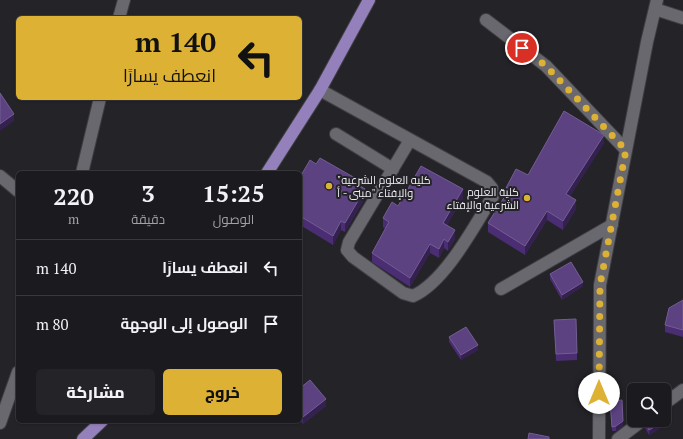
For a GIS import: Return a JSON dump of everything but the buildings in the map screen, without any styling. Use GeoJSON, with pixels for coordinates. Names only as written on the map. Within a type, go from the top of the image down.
{"type":"FeatureCollection","features":[{"type":"Feature","properties":{"kind":"main road"},"geometry":{"type":"LineString","coordinates":[[268,171],[320,90],[369,0]]}},
{"type":"Feature","properties":{"kind":"main road"},"geometry":{"type":"LineString","coordinates":[[83,439],[100,423]]}},
{"type":"Feature","properties":{"kind":"street"},"geometry":{"type":"LineString","coordinates":[[120,16],[124,0]]}},
{"type":"Feature","properties":{"kind":"street"},"geometry":{"type":"LineString","coordinates":[[599,439],[600,285],[626,150],[656,5],[683,18]]}},
{"type":"Feature","properties":{"kind":"street"},"geometry":{"type":"LineString","coordinates":[[486,20],[546,66],[626,150]]}},
{"type":"Feature","properties":{"kind":"street"},"geometry":{"type":"LineString","coordinates":[[320,90],[486,182],[492,188],[493,196],[459,252],[422,293],[414,296],[397,288],[353,257],[347,250],[349,242],[410,140]]}},
{"type":"Feature","properties":{"kind":"street"},"geometry":{"type":"LineString","coordinates":[[82,171],[100,100]]}},
{"type":"Feature","properties":{"kind":"street"},"geometry":{"type":"LineString","coordinates":[[336,134],[393,169]]}},
{"type":"Feature","properties":{"kind":"street"},"geometry":{"type":"LineString","coordinates":[[0,176],[16,189]]}},
{"type":"Feature","properties":{"kind":"street"},"geometry":{"type":"LineString","coordinates":[[501,289],[612,225]]}},
{"type":"Feature","properties":{"kind":"street"},"geometry":{"type":"LineString","coordinates":[[0,423],[16,378]]}},
{"type":"Feature","properties":{"kind":"street"},"geometry":{"type":"LineString","coordinates":[[671,399],[683,390]]}},
{"type":"Feature","properties":{"kind":"street"},"geometry":{"type":"LineString","coordinates":[[618,439],[634,427]]}},
{"type":"Feature","properties":{"kind":"place","name":"\"كليه العلوم الشرعيه والإفتاء \"مبنى - أ"},"geometry":{"type":"Point","coordinates":[329,186]}},
{"type":"Feature","properties":{"kind":"place","name":"كلية العلوم الشرعية والإفتاء"},"geometry":{"type":"Point","coordinates":[527,198]}},
{"type":"Feature","properties":{"kind":"route"},"geometry":{"type":"LineString","coordinates":[[522,48],[546,66],[626,150],[600,285],[599,393]]}}]}
